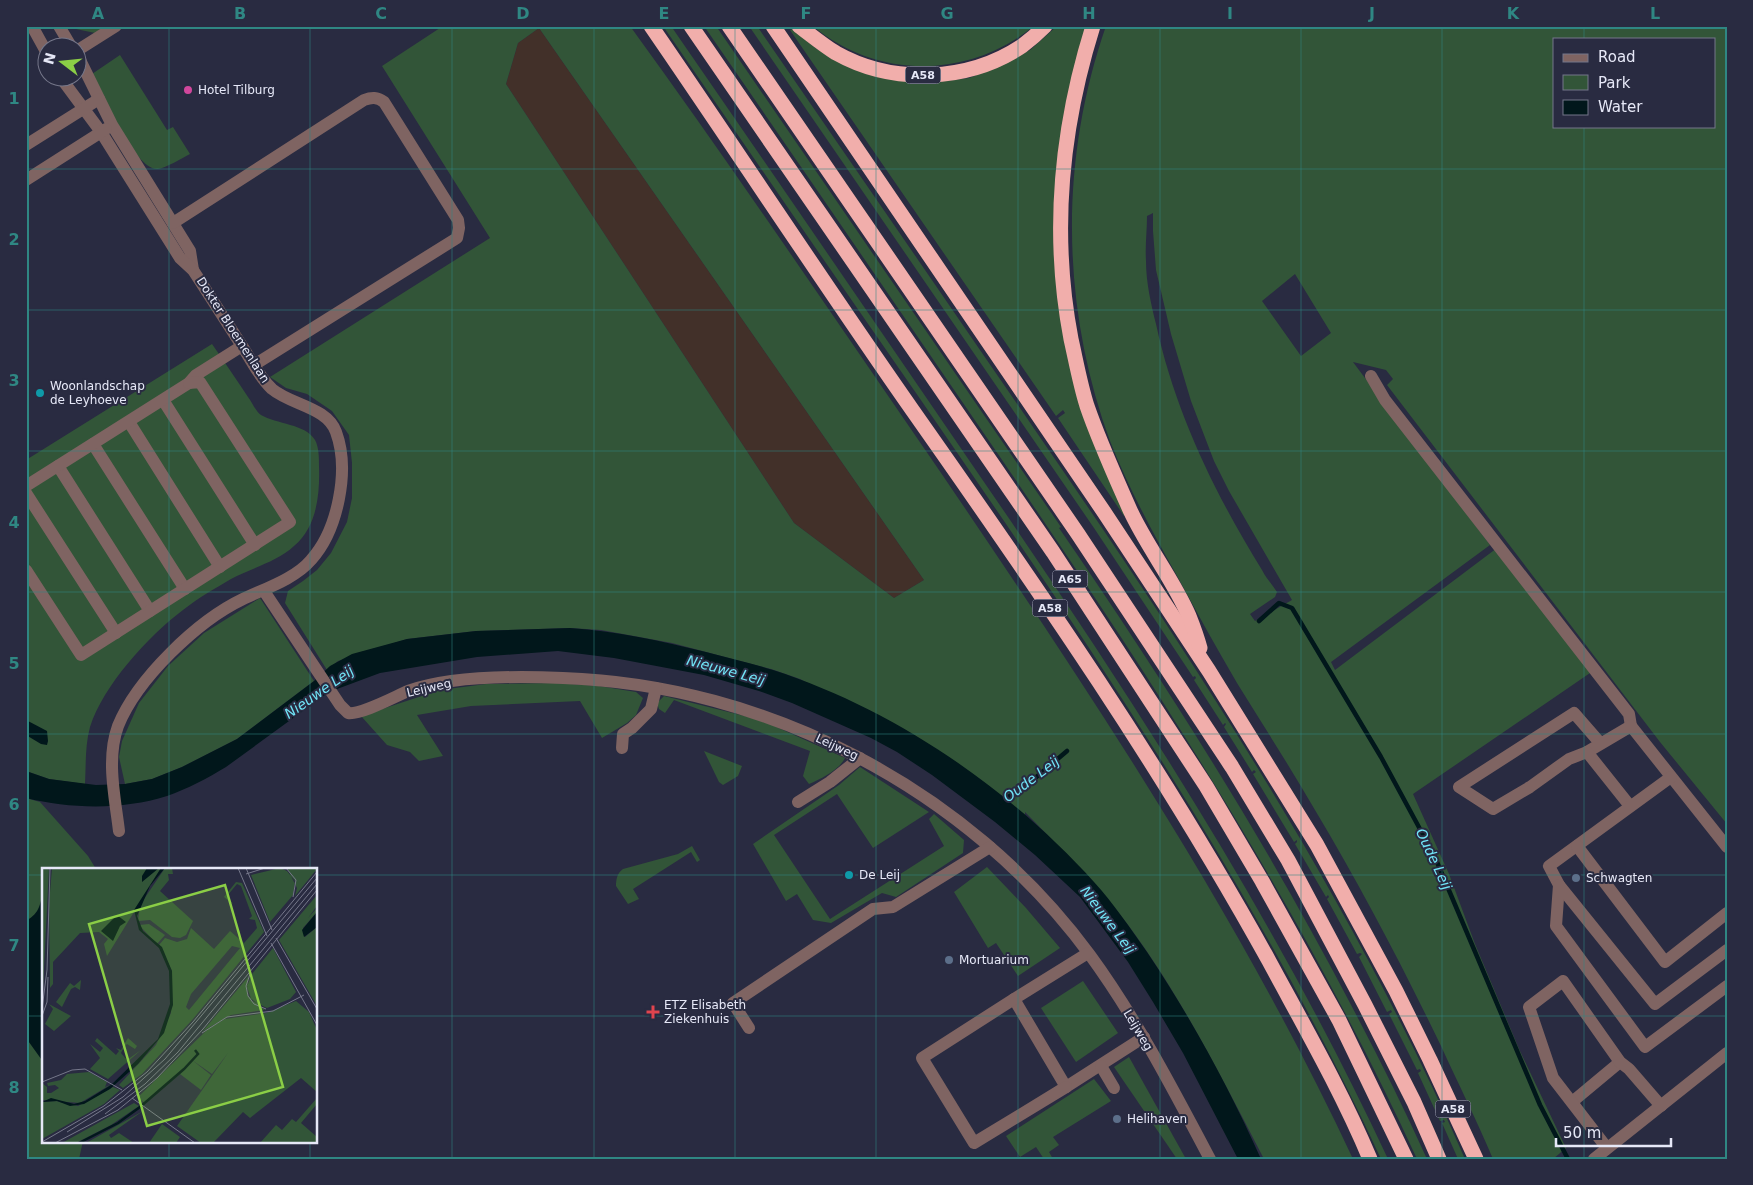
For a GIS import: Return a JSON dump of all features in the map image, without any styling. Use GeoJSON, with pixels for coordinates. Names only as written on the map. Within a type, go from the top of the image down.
{"type":"FeatureCollection","features":[{"type":"Feature","properties":{"kind":"highway","name":"A58"},"geometry":{"type":"LineString","coordinates":[[651,26],[863,340],[1026,571],[1178,804],[1233,896],[1320,1054],[1370,1159]]}},
{"type":"Feature","properties":{"kind":"highway","name":"A65"},"geometry":{"type":"LineString","coordinates":[[691,26],[1053,552],[1206,786],[1262,881],[1339,1020],[1406,1159]]}},
{"type":"Feature","properties":{"kind":"highway","name":"A65"},"geometry":{"type":"LineString","coordinates":[[730,26],[1067,518],[1232,767],[1288,860],[1365,1005],[1439,1159]]}},
{"type":"Feature","properties":{"kind":"highway","name":"A58"},"geometry":{"type":"LineString","coordinates":[[773,26],[1104,512],[1208,671],[1318,846],[1396,991],[1476,1159]]}},
{"type":"Feature","properties":{"kind":"highway","name":"A58"},"geometry":{"type":"LineString","coordinates":[[799,26],[836,53],[857,62],[881,70],[904,74],[941,75],[968,70],[995,60],[1022,46],[1045,26]]}},
{"type":"Feature","properties":{"kind":"highway","name":"A58"},"geometry":{"type":"LineString","coordinates":[[1094,26],[1083,59],[1072,104],[1062,172],[1060,232],[1063,290],[1069,325],[1087,405],[1108,462],[1132,514],[1188,615],[1208,671]]}},
{"type":"Feature","properties":{"kind":"street"},"geometry":{"type":"LineString","coordinates":[[29,26],[38,40]]}},
{"type":"Feature","properties":{"kind":"street"},"geometry":{"type":"LineString","coordinates":[[59,26],[66,38]]}},
{"type":"Feature","properties":{"kind":"street"},"geometry":{"type":"LineString","coordinates":[[88,44],[116,26]]}},
{"type":"Feature","properties":{"kind":"street","name":"Dokter Bloemenlaan"},"geometry":{"type":"LineString","coordinates":[[88,76],[112,125],[190,251],[193,270]]}},
{"type":"Feature","properties":{"kind":"street","name":"Dokter Bloemenlaan"},"geometry":{"type":"LineString","coordinates":[[68,88],[101,132],[180,258],[193,270],[261,378],[284,398],[328,418],[336,430],[342,468],[340,497],[335,517],[321,547],[311,561],[298,572],[241,600],[204,624],[171,653],[142,684],[129,704],[118,727],[112,761],[119,831]]}},
{"type":"Feature","properties":{"kind":"street"},"geometry":{"type":"LineString","coordinates":[[173,223],[364,100],[372,98],[379,98],[384,102],[458,220],[457,238],[254,365]]}},
{"type":"Feature","properties":{"kind":"street"},"geometry":{"type":"LineString","coordinates":[[26,145],[99,99]]}},
{"type":"Feature","properties":{"kind":"street"},"geometry":{"type":"LineString","coordinates":[[26,180],[112,125]]}},
{"type":"Feature","properties":{"kind":"street"},"geometry":{"type":"LineString","coordinates":[[26,570],[81,655],[290,522],[195,383],[196,375],[244,349]]}},
{"type":"Feature","properties":{"kind":"street"},"geometry":{"type":"LineString","coordinates":[[1371,376],[1385,400],[1629,714],[1631,726],[1727,847]]}},
{"type":"Feature","properties":{"kind":"street"},"geometry":{"type":"LineString","coordinates":[[26,486],[163,400],[195,383]]}},
{"type":"Feature","properties":{"kind":"street"},"geometry":{"type":"LineString","coordinates":[[163,400],[255,545]]}},
{"type":"Feature","properties":{"kind":"street"},"geometry":{"type":"LineString","coordinates":[[129,422],[220,567]]}},
{"type":"Feature","properties":{"kind":"street"},"geometry":{"type":"LineString","coordinates":[[94,444],[185,589]]}},
{"type":"Feature","properties":{"kind":"street"},"geometry":{"type":"LineString","coordinates":[[58,466],[150,611]]}},
{"type":"Feature","properties":{"kind":"street"},"geometry":{"type":"LineString","coordinates":[[26,493],[116,633]]}},
{"type":"Feature","properties":{"kind":"street","name":"Leijweg"},"geometry":{"type":"LineString","coordinates":[[264,590],[340,705],[348,713],[354,714],[412,690],[436,684],[514,678],[580,679],[656,688],[693,696],[767,718],[793,727],[860,758],[890,775],[915,791],[990,847],[1018,873],[1058,916],[1088,953],[1116,993],[1144,1038],[1210,1159]]}},
{"type":"Feature","properties":{"kind":"street"},"geometry":{"type":"LineString","coordinates":[[622,748],[623,734],[632,728],[651,709],[656,688]]}},
{"type":"Feature","properties":{"kind":"street"},"geometry":{"type":"LineString","coordinates":[[1601,744],[1574,713],[1459,786],[1493,809],[1530,787],[1569,759],[1587,752],[1601,744],[1631,726]]}},
{"type":"Feature","properties":{"kind":"street"},"geometry":{"type":"LineString","coordinates":[[1587,752],[1630,806]]}},
{"type":"Feature","properties":{"kind":"street"},"geometry":{"type":"LineString","coordinates":[[798,802],[830,782],[860,758]]}},
{"type":"Feature","properties":{"kind":"street"},"geometry":{"type":"LineString","coordinates":[[1671,777],[1549,866],[1559,885],[1655,1004],[1727,950]]}},
{"type":"Feature","properties":{"kind":"street"},"geometry":{"type":"LineString","coordinates":[[1577,846],[1665,962],[1727,913]]}},
{"type":"Feature","properties":{"kind":"street"},"geometry":{"type":"LineString","coordinates":[[749,1028],[733,1003],[873,909],[893,907],[990,847]]}},
{"type":"Feature","properties":{"kind":"street"},"geometry":{"type":"LineString","coordinates":[[1559,885],[1556,926],[1645,1046],[1727,986]]}},
{"type":"Feature","properties":{"kind":"street"},"geometry":{"type":"LineString","coordinates":[[1088,953],[922,1058],[974,1143],[1144,1038]]}},
{"type":"Feature","properties":{"kind":"street"},"geometry":{"type":"LineString","coordinates":[[1661,1106],[1629,1069],[1620,1062],[1563,981],[1529,1007],[1553,1078],[1572,1102],[1600,1155],[1727,1053]]}},
{"type":"Feature","properties":{"kind":"street"},"geometry":{"type":"LineString","coordinates":[[1014,999],[1066,1087]]}},
{"type":"Feature","properties":{"kind":"street"},"geometry":{"type":"LineString","coordinates":[[1572,1102],[1620,1062]]}},
{"type":"Feature","properties":{"kind":"street"},"geometry":{"type":"LineString","coordinates":[[1100,1066],[1114,1088]]}},
{"type":"Feature","properties":{"kind":"shaded area"},"geometry":{"type":"Polygon","coordinates":[[[539,28],[924,580],[894,598],[794,523],[506,84],[518,43],[539,28]]]}},
{"type":"Feature","properties":{"kind":"green space"},"geometry":{"type":"Polygon","coordinates":[[[74,26],[106,26],[95,33],[76,29],[74,26]]]}},
{"type":"Feature","properties":{"kind":"green space"},"geometry":{"type":"Polygon","coordinates":[[[443,26],[630,26],[939,470],[1106,721],[1212,892],[1309,1068],[1353,1159],[1264,1159],[1184,1009],[1166,980],[1128,925],[1065,853],[1025,812],[1025,815],[977,777],[943,754],[800,679],[771,669],[672,643],[601,630],[570,628],[476,631],[407,639],[338,661],[327,670],[285,603],[288,591],[317,570],[331,553],[347,522],[352,498],[352,463],[349,435],[332,411],[307,394],[286,388],[270,377],[490,238],[382,66],[443,26]],[[539,28],[518,43],[506,84],[794,523],[894,598],[924,580],[539,28]]]}},
{"type":"Feature","properties":{"kind":"green space"},"geometry":{"type":"Polygon","coordinates":[[[663,26],[671,26],[1095,646],[1200,812],[1251,897],[1345,1070],[1388,1159],[1381,1159],[1332,1058],[1279,959],[1223,862],[1105,672],[980,485],[663,26]]]}},
{"type":"Feature","properties":{"kind":"green space"},"geometry":{"type":"Polygon","coordinates":[[[704,26],[716,26],[1061,527],[1059,528],[1175,702],[1248,821],[1317,941],[1380,1061],[1427,1159],[1417,1159],[1325,975],[1275,885],[1168,711],[1056,539],[704,26]]]}},
{"type":"Feature","properties":{"kind":"green space"},"geometry":{"type":"Polygon","coordinates":[[[749,26],[757,26],[1095,517],[1212,694],[1268,784],[1373,968],[1421,1063],[1465,1159],[1458,1159],[1442,1123],[1445,1122],[1444,1120],[1440,1121],[1418,1073],[1421,1071],[1420,1069],[1417,1070],[1389,1014],[1392,1012],[1391,1010],[1387,1012],[1359,957],[1362,954],[1357,954],[1327,899],[1328,895],[1326,897],[1295,844],[1297,840],[1294,842],[1253,774],[1256,772],[1254,770],[1252,772],[1224,727],[1226,724],[1223,725],[1194,680],[1195,676],[1193,677],[1094,528],[749,26]]]}},
{"type":"Feature","properties":{"kind":"green space"},"geometry":{"type":"Polygon","coordinates":[[[813,26],[1034,26],[1009,43],[981,56],[953,64],[924,66],[894,64],[866,56],[838,44],[813,26]]]}},
{"type":"Feature","properties":{"kind":"green space"},"geometry":{"type":"Polygon","coordinates":[[[1057,26],[1088,26],[1082,45],[1059,291],[1126,514],[1124,516],[1058,418],[1065,413],[1063,410],[1056,416],[790,30],[792,29],[817,49],[875,76],[910,82],[936,82],[969,78],[1000,66],[1030,50],[1057,26]]]}},
{"type":"Feature","properties":{"kind":"green space"},"geometry":{"type":"Polygon","coordinates":[[[1106,26],[1727,26],[1727,824],[1660,742],[1387,385],[1393,379],[1386,370],[1353,362],[1490,545],[1331,662],[1335,670],[1497,548],[1593,671],[1413,794],[1449,874],[1475,944],[1519,1049],[1566,1148],[1553,1159],[1493,1159],[1441,1046],[1381,926],[1296,778],[1237,683],[1132,492],[1110,441],[1094,390],[1082,339],[1075,286],[1072,234],[1074,181],[1080,129],[1091,77],[1106,26]],[[1153,213],[1147,216],[1146,269],[1152,309],[1174,389],[1198,452],[1228,512],[1265,576],[1277,592],[1275,597],[1250,614],[1255,621],[1292,600],[1229,491],[1214,461],[1191,401],[1171,334],[1156,270],[1153,213]],[[1295,274],[1262,301],[1301,356],[1331,333],[1295,274]]]}},
{"type":"Feature","properties":{"kind":"green space"},"geometry":{"type":"Polygon","coordinates":[[[120,55],[167,130],[173,127],[190,154],[158,169],[149,166],[139,158],[120,129],[92,74],[120,55]]]}},
{"type":"Feature","properties":{"kind":"green space"},"geometry":{"type":"Polygon","coordinates":[[[212,344],[259,414],[298,427],[311,435],[315,440],[318,453],[319,477],[318,499],[312,520],[302,538],[287,552],[272,561],[231,579],[194,602],[156,633],[128,663],[105,695],[90,727],[86,748],[85,784],[49,779],[26,771],[26,460],[212,344]]]}},
{"type":"Feature","properties":{"kind":"green space"},"geometry":{"type":"Polygon","coordinates":[[[260,598],[314,681],[237,739],[182,767],[152,779],[125,784],[119,757],[122,741],[139,703],[168,666],[204,633],[260,598]]]}},
{"type":"Feature","properties":{"kind":"green space"},"geometry":{"type":"Polygon","coordinates":[[[556,683],[599,686],[636,692],[643,698],[636,715],[627,723],[602,738],[580,701],[471,706],[417,715],[443,756],[419,761],[410,752],[387,745],[361,716],[440,690],[486,684],[556,683]]]}},
{"type":"Feature","properties":{"kind":"green space"},"geometry":{"type":"Polygon","coordinates":[[[664,696],[761,720],[845,758],[834,770],[809,784],[803,776],[810,751],[674,700],[665,713],[659,709],[657,703],[664,696]]]}},
{"type":"Feature","properties":{"kind":"green space"},"geometry":{"type":"Polygon","coordinates":[[[704,751],[742,766],[738,776],[723,785],[719,782],[704,751]]]}},
{"type":"Feature","properties":{"kind":"green space"},"geometry":{"type":"Polygon","coordinates":[[[860,767],[929,812],[873,848],[837,794],[774,835],[830,919],[944,846],[929,819],[934,814],[964,840],[963,853],[896,897],[882,893],[831,923],[813,920],[797,894],[786,901],[753,844],[839,785],[860,767]]]}},
{"type":"Feature","properties":{"kind":"green space"},"geometry":{"type":"Polygon","coordinates":[[[26,798],[40,802],[88,856],[95,868],[42,868],[42,1142],[83,1142],[79,1159],[26,1159],[26,798]]]}},
{"type":"Feature","properties":{"kind":"green space"},"geometry":{"type":"Polygon","coordinates":[[[692,846],[700,860],[697,862],[691,852],[633,889],[639,899],[628,904],[616,886],[619,872],[623,869],[678,854],[692,846]]]}},
{"type":"Feature","properties":{"kind":"green space"},"geometry":{"type":"Polygon","coordinates":[[[987,867],[1026,908],[1060,948],[1018,976],[996,943],[988,948],[954,892],[987,867]]]}},
{"type":"Feature","properties":{"kind":"green space"},"geometry":{"type":"Polygon","coordinates":[[[1083,981],[1118,1033],[1076,1062],[1041,1008],[1083,981]]]}},
{"type":"Feature","properties":{"kind":"green space"},"geometry":{"type":"Polygon","coordinates":[[[1129,1057],[1186,1159],[1177,1159],[1114,1067],[1129,1057]]]}},
{"type":"Feature","properties":{"kind":"green space"},"geometry":{"type":"Polygon","coordinates":[[[1094,1079],[1111,1101],[1053,1137],[1059,1145],[1049,1152],[1053,1159],[1044,1159],[1036,1147],[1020,1157],[1006,1136],[1094,1079]]]}},
{"type":"Feature","properties":{"kind":"water","name":"Nieuwe Leij"},"geometry":{"type":"Polygon","coordinates":[[[570,628],[655,640],[765,667],[818,686],[862,706],[905,729],[947,755],[987,784],[1061,848],[1094,882],[1122,916],[1147,952],[1194,1028],[1236,1106],[1261,1159],[1238,1159],[1183,1053],[1128,962],[1080,897],[1035,855],[995,822],[932,775],[897,752],[871,738],[792,703],[759,691],[704,675],[614,658],[558,651],[477,657],[380,673],[329,692],[226,767],[197,783],[167,796],[150,801],[115,806],[79,806],[26,798],[26,771],[49,779],[96,785],[125,784],[152,779],[182,767],[237,739],[314,681],[330,666],[352,654],[407,639],[476,631],[570,628]]]}},
{"type":"Feature","properties":{"kind":"water"},"geometry":{"type":"Polygon","coordinates":[[[28,721],[47,731],[47,745],[41,744],[26,735],[26,722],[28,721]]]}},
{"type":"Feature","properties":{"kind":"water"},"geometry":{"type":"Polygon","coordinates":[[[42,897],[42,1060],[26,1038],[26,921],[37,911],[42,897]]]}},
{"type":"Feature","properties":{"kind":"waterway","name":"Oude Leij"},"geometry":{"type":"LineString","coordinates":[[1259,621],[1279,603],[1292,608],[1381,757],[1434,855],[1540,1105],[1568,1159]]}},
{"type":"Feature","properties":{"kind":"waterway","name":"Oude Leij"},"geometry":{"type":"LineString","coordinates":[[1001,802],[1034,779],[1067,751]]}},
{"type":"Feature","properties":{"kind":"place","name":"Hotel Tilburg"},"geometry":{"type":"Point","coordinates":[188,90]}},
{"type":"Feature","properties":{"kind":"place","name":"Woonlandschap de Leyhoeve"},"geometry":{"type":"Point","coordinates":[40,393]}},
{"type":"Feature","properties":{"kind":"place","name":"De Leij"},"geometry":{"type":"Point","coordinates":[849,875]}},
{"type":"Feature","properties":{"kind":"place","name":"Schwagten"},"geometry":{"type":"Point","coordinates":[1576,878]}},
{"type":"Feature","properties":{"kind":"place","name":"Mortuarium"},"geometry":{"type":"Point","coordinates":[949,960]}},
{"type":"Feature","properties":{"kind":"place","name":"ETZ Elisabeth Ziekenhuis"},"geometry":{"type":"Point","coordinates":[653,1012]}},
{"type":"Feature","properties":{"kind":"place","name":"Helihaven"},"geometry":{"type":"Point","coordinates":[1117,1119]}}]}
